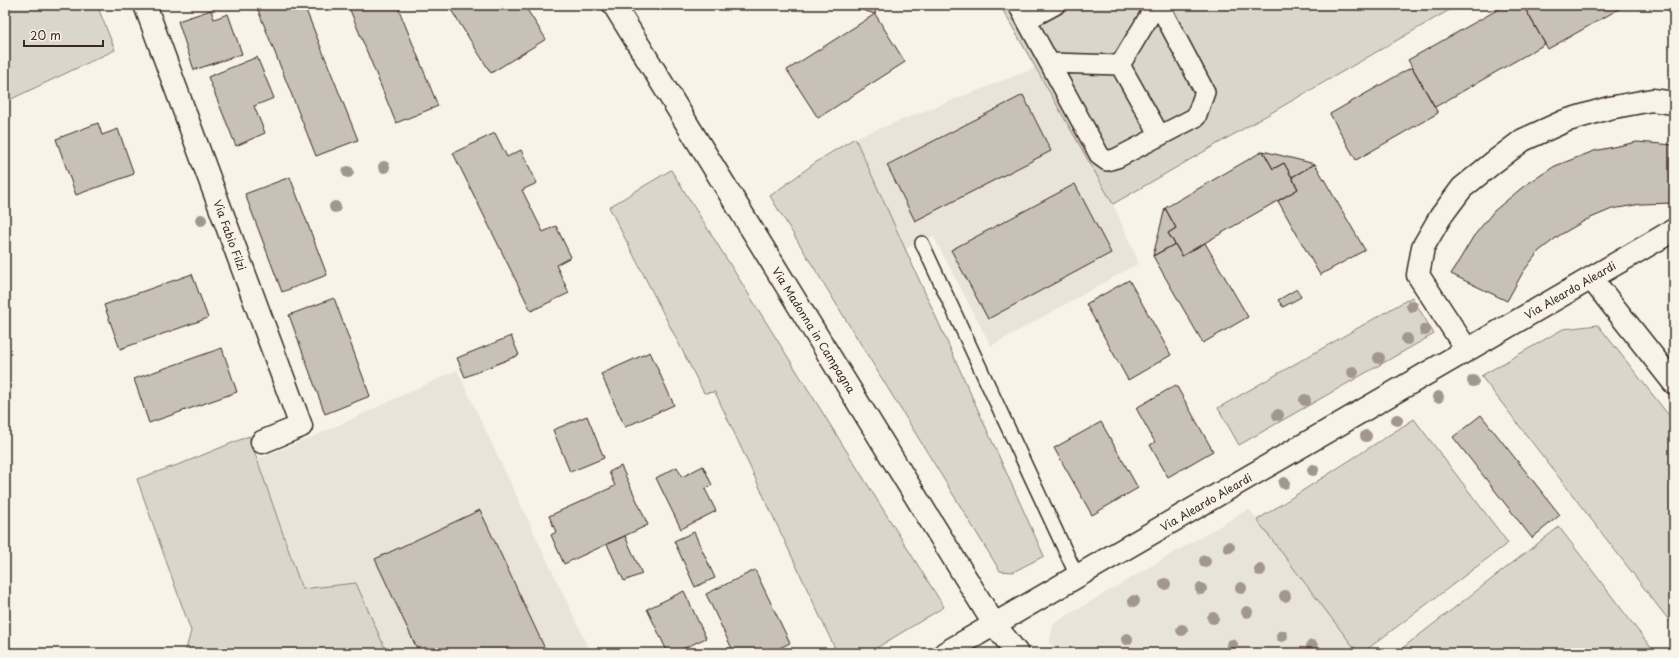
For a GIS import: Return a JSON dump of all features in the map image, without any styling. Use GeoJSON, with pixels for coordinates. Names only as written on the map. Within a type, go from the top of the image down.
{"type":"FeatureCollection","features":[{"type":"Feature","properties":{"kind":"street","name":"Via Fabio Filzi"},"geometry":{"type":"LineString","coordinates":[[145,5],[301,426],[262,442]]}},
{"type":"Feature","properties":{"kind":"street","name":"Via Madonna in Campagna"},"geometry":{"type":"LineString","coordinates":[[614,5],[994,624],[1017,653]]}},
{"type":"Feature","properties":{"kind":"street"},"geometry":{"type":"LineString","coordinates":[[1055,5],[1023,13],[1100,156],[1107,161],[1117,158],[1196,117],[1205,92],[1159,5]]}},
{"type":"Feature","properties":{"kind":"street"},"geometry":{"type":"LineString","coordinates":[[1120,65],[1156,5]]}},
{"type":"Feature","properties":{"kind":"street"},"geometry":{"type":"LineString","coordinates":[[1050,63],[1120,65]]}},
{"type":"Feature","properties":{"kind":"street"},"geometry":{"type":"LineString","coordinates":[[1120,65],[1160,136]]}},
{"type":"Feature","properties":{"kind":"street"},"geometry":{"type":"LineString","coordinates":[[1467,350],[1418,275],[1424,248],[1441,216],[1462,188],[1523,140],[1565,121],[1609,108],[1652,100],[1674,103]]}},
{"type":"Feature","properties":{"kind":"street","name":"Via Aleardo Aleardi"},"geometry":{"type":"LineString","coordinates":[[945,653],[1674,230]]}},
{"type":"Feature","properties":{"kind":"street"},"geometry":{"type":"LineString","coordinates":[[1592,278],[1674,383]]}},
{"type":"Feature","properties":{"kind":"lane"},"geometry":{"type":"LineString","coordinates":[[922,243],[1077,576]]}},
{"type":"Feature","properties":{"kind":"shaded area"},"geometry":{"type":"Polygon","coordinates":[[[5,5],[97,5],[115,50],[5,102],[5,5]]]}},
{"type":"Feature","properties":{"kind":"shaded area"},"geometry":{"type":"Polygon","coordinates":[[[1000,5],[1458,5],[1113,204],[1000,5]]]}},
{"type":"Feature","properties":{"kind":"shaded area"},"geometry":{"type":"Polygon","coordinates":[[[1035,68],[1113,204],[1139,263],[991,346],[933,236],[905,249],[855,138],[1035,68]]]}},
{"type":"Feature","properties":{"kind":"shaded area"},"geometry":{"type":"Polygon","coordinates":[[[855,138],[1044,556],[1013,572],[1000,571],[770,196],[819,160],[855,138]]]}},
{"type":"Feature","properties":{"kind":"shaded area"},"geometry":{"type":"Polygon","coordinates":[[[671,170],[944,607],[868,653],[837,653],[715,392],[704,393],[609,207],[671,170]]]}},
{"type":"Feature","properties":{"kind":"shaded area"},"geometry":{"type":"Polygon","coordinates":[[[1412,297],[1434,334],[1239,445],[1218,408],[1412,297]]]}},
{"type":"Feature","properties":{"kind":"shaded area"},"geometry":{"type":"Polygon","coordinates":[[[1598,325],[1674,422],[1674,627],[1481,376],[1563,329],[1598,325]]]}},
{"type":"Feature","properties":{"kind":"shaded area"},"geometry":{"type":"Polygon","coordinates":[[[457,370],[591,653],[387,653],[356,583],[302,590],[257,459],[315,436],[457,370]]]}},
{"type":"Feature","properties":{"kind":"shaded area"},"geometry":{"type":"Polygon","coordinates":[[[1414,419],[1508,543],[1362,653],[1358,653],[1257,520],[1414,419]]]}},
{"type":"Feature","properties":{"kind":"shaded area"},"geometry":{"type":"Polygon","coordinates":[[[249,436],[302,589],[356,583],[387,653],[185,653],[191,631],[137,479],[183,463],[249,436]]]}},
{"type":"Feature","properties":{"kind":"shaded area"},"geometry":{"type":"Polygon","coordinates":[[[1249,509],[1358,653],[1057,653],[1049,642],[1054,623],[1249,509]]]}},
{"type":"Feature","properties":{"kind":"shaded area"},"geometry":{"type":"Polygon","coordinates":[[[1559,527],[1655,653],[1396,653],[1559,527]]]}},
{"type":"Feature","properties":{"kind":"building"},"geometry":{"type":"Polygon","coordinates":[[[256,5],[304,5],[358,140],[316,156],[256,5]]]}},
{"type":"Feature","properties":{"kind":"building"},"geometry":{"type":"Polygon","coordinates":[[[348,5],[397,5],[438,106],[396,123],[348,5]]]}},
{"type":"Feature","properties":{"kind":"building"},"geometry":{"type":"Polygon","coordinates":[[[448,5],[524,5],[546,39],[491,73],[448,5]]]}},
{"type":"Feature","properties":{"kind":"building"},"geometry":{"type":"Polygon","coordinates":[[[846,5],[877,5],[875,14],[846,5]]]}},
{"type":"Feature","properties":{"kind":"building"},"geometry":{"type":"Polygon","coordinates":[[[1506,5],[1523,5],[1545,44],[1435,107],[1408,60],[1506,5]]]}},
{"type":"Feature","properties":{"kind":"building"},"geometry":{"type":"Polygon","coordinates":[[[1523,5],[1626,5],[1548,49],[1523,5]]]}},
{"type":"Feature","properties":{"kind":"building"},"geometry":{"type":"Polygon","coordinates":[[[1670,5],[1674,5],[1674,12],[1670,5]]]}},
{"type":"Feature","properties":{"kind":"building"},"geometry":{"type":"Polygon","coordinates":[[[211,10],[214,19],[228,14],[242,54],[194,70],[178,21],[211,10]]]}},
{"type":"Feature","properties":{"kind":"building"},"geometry":{"type":"Polygon","coordinates":[[[875,14],[905,62],[818,118],[787,70],[875,14]]]}},
{"type":"Feature","properties":{"kind":"building"},"geometry":{"type":"Polygon","coordinates":[[[257,57],[274,98],[254,106],[265,133],[236,146],[208,77],[257,57]]]}},
{"type":"Feature","properties":{"kind":"building"},"geometry":{"type":"Polygon","coordinates":[[[1412,67],[1438,113],[1356,160],[1330,114],[1412,67]]]}},
{"type":"Feature","properties":{"kind":"building"},"geometry":{"type":"Polygon","coordinates":[[[1023,95],[1051,151],[915,221],[887,165],[1023,95]]]}},
{"type":"Feature","properties":{"kind":"building"},"geometry":{"type":"Polygon","coordinates":[[[98,123],[102,135],[118,129],[134,174],[76,195],[56,139],[98,123]]]}},
{"type":"Feature","properties":{"kind":"building"},"geometry":{"type":"Polygon","coordinates":[[[495,133],[507,157],[521,150],[537,183],[522,190],[543,232],[556,226],[571,257],[556,265],[569,293],[531,311],[453,153],[495,133]]]}},
{"type":"Feature","properties":{"kind":"building"},"geometry":{"type":"Polygon","coordinates":[[[1637,142],[1674,145],[1674,203],[1641,204],[1612,209],[1586,220],[1560,235],[1539,251],[1523,272],[1507,301],[1451,274],[1473,237],[1494,211],[1524,186],[1555,166],[1594,151],[1637,142]]]}},
{"type":"Feature","properties":{"kind":"building"},"geometry":{"type":"Polygon","coordinates":[[[1263,151],[1273,169],[1284,163],[1298,189],[1182,256],[1168,233],[1176,228],[1165,208],[1263,151]]]}},
{"type":"Feature","properties":{"kind":"building"},"geometry":{"type":"Polygon","coordinates":[[[1263,151],[1315,164],[1292,177],[1284,163],[1273,169],[1263,151]]]}},
{"type":"Feature","properties":{"kind":"building"},"geometry":{"type":"Polygon","coordinates":[[[1315,164],[1365,250],[1320,275],[1278,201],[1298,189],[1292,177],[1315,164]]]}},
{"type":"Feature","properties":{"kind":"building"},"geometry":{"type":"Polygon","coordinates":[[[290,177],[327,275],[282,292],[245,194],[290,177]]]}},
{"type":"Feature","properties":{"kind":"building"},"geometry":{"type":"Polygon","coordinates":[[[1075,184],[1111,253],[988,319],[951,250],[1075,184]]]}},
{"type":"Feature","properties":{"kind":"building"},"geometry":{"type":"Polygon","coordinates":[[[1165,208],[1176,228],[1168,233],[1175,244],[1153,256],[1165,208]]]}},
{"type":"Feature","properties":{"kind":"building"},"geometry":{"type":"Polygon","coordinates":[[[1205,243],[1248,317],[1203,343],[1153,256],[1175,244],[1182,256],[1205,243]]]}},
{"type":"Feature","properties":{"kind":"building"},"geometry":{"type":"Polygon","coordinates":[[[192,274],[208,318],[120,349],[104,305],[192,274]]]}},
{"type":"Feature","properties":{"kind":"building"},"geometry":{"type":"Polygon","coordinates":[[[1129,280],[1171,355],[1128,380],[1086,304],[1129,280]]]}},
{"type":"Feature","properties":{"kind":"building"},"geometry":{"type":"Polygon","coordinates":[[[1297,289],[1301,297],[1283,307],[1278,300],[1297,289]]]}},
{"type":"Feature","properties":{"kind":"building"},"geometry":{"type":"Polygon","coordinates":[[[334,298],[370,396],[325,414],[289,315],[334,298]]]}},
{"type":"Feature","properties":{"kind":"building"},"geometry":{"type":"Polygon","coordinates":[[[511,336],[519,355],[465,377],[457,358],[511,336]]]}},
{"type":"Feature","properties":{"kind":"building"},"geometry":{"type":"Polygon","coordinates":[[[222,348],[237,392],[149,423],[134,379],[222,348]]]}},
{"type":"Feature","properties":{"kind":"building"},"geometry":{"type":"Polygon","coordinates":[[[650,352],[674,405],[625,427],[601,374],[650,352]]]}},
{"type":"Feature","properties":{"kind":"building"},"geometry":{"type":"Polygon","coordinates":[[[1176,385],[1213,451],[1168,477],[1150,445],[1155,442],[1136,408],[1176,385]]]}},
{"type":"Feature","properties":{"kind":"building"},"geometry":{"type":"Polygon","coordinates":[[[1481,415],[1560,515],[1532,538],[1453,437],[1481,415]]]}},
{"type":"Feature","properties":{"kind":"building"},"geometry":{"type":"Polygon","coordinates":[[[587,416],[604,458],[570,472],[553,430],[587,416]]]}},
{"type":"Feature","properties":{"kind":"building"},"geometry":{"type":"Polygon","coordinates":[[[1101,422],[1138,488],[1092,515],[1054,448],[1101,422]]]}},
{"type":"Feature","properties":{"kind":"building"},"geometry":{"type":"Polygon","coordinates":[[[621,466],[648,525],[564,564],[551,535],[556,532],[549,516],[615,486],[609,472],[621,466]]]}},
{"type":"Feature","properties":{"kind":"building"},"geometry":{"type":"Polygon","coordinates":[[[703,466],[712,485],[705,489],[716,511],[681,529],[656,478],[677,467],[682,477],[703,466]]]}},
{"type":"Feature","properties":{"kind":"building"},"geometry":{"type":"Polygon","coordinates":[[[480,510],[547,653],[419,653],[375,559],[480,510]]]}},
{"type":"Feature","properties":{"kind":"building"},"geometry":{"type":"Polygon","coordinates":[[[694,532],[715,578],[695,587],[674,541],[694,532]]]}},
{"type":"Feature","properties":{"kind":"building"},"geometry":{"type":"Polygon","coordinates":[[[625,536],[642,574],[624,581],[607,544],[625,536]]]}},
{"type":"Feature","properties":{"kind":"building"},"geometry":{"type":"Polygon","coordinates":[[[755,570],[790,643],[769,653],[734,653],[706,594],[755,570]]]}},
{"type":"Feature","properties":{"kind":"building"},"geometry":{"type":"Polygon","coordinates":[[[684,591],[706,638],[674,653],[668,653],[647,609],[684,591]]]}}]}
